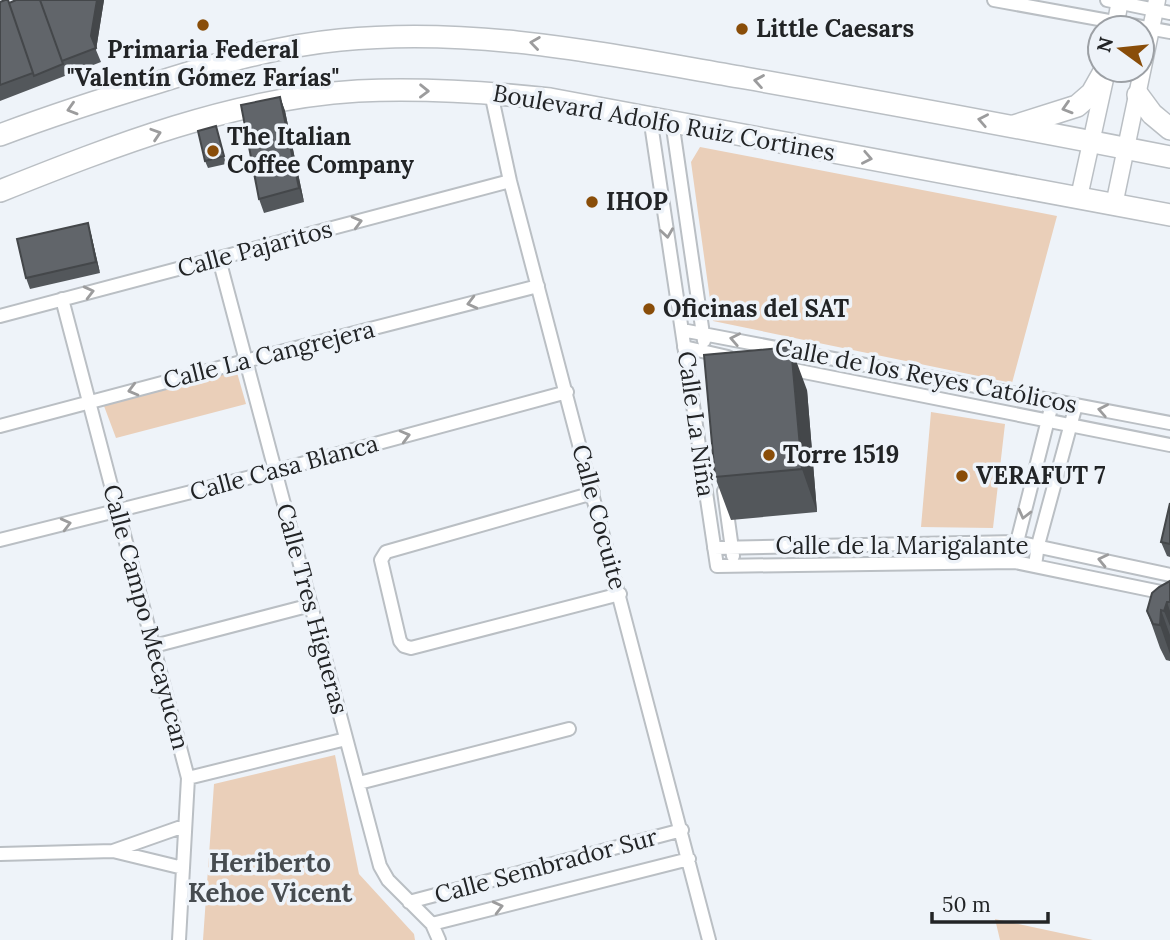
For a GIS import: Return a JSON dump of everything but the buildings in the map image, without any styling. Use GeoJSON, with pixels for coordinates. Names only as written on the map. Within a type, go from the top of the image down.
{"type":"FeatureCollection","features":[{"type":"Feature","properties":{"kind":"main road"},"geometry":{"type":"LineString","coordinates":[[0,135],[57,113],[285,47],[393,36],[458,36],[524,41],[669,63],[1170,157]]}},
{"type":"Feature","properties":{"kind":"main road"},"geometry":{"type":"LineString","coordinates":[[1014,126],[1077,106],[1092,93],[1097,84]]}},
{"type":"Feature","properties":{"kind":"main road","name":"Boulevard Adolfo Ruiz Cortines"},"geometry":{"type":"LineString","coordinates":[[0,191],[87,157],[202,119],[284,101],[356,91],[491,93],[550,99],[1170,215]]}},
{"type":"Feature","properties":{"kind":"main road"},"geometry":{"type":"LineString","coordinates":[[1138,95],[1152,114],[1170,129]]}},
{"type":"Feature","properties":{"kind":"street"},"geometry":{"type":"LineString","coordinates":[[994,0],[1086,19]]}},
{"type":"Feature","properties":{"kind":"street"},"geometry":{"type":"LineString","coordinates":[[1116,1],[1161,8]]}},
{"type":"Feature","properties":{"kind":"street"},"geometry":{"type":"LineString","coordinates":[[1079,197],[1103,84]]}},
{"type":"Feature","properties":{"kind":"street"},"geometry":{"type":"LineString","coordinates":[[1114,205],[1140,84]]}},
{"type":"Feature","properties":{"kind":"street","name":"Calle Cocuite"},"geometry":{"type":"LineString","coordinates":[[491,93],[510,181],[709,940]]}},
{"type":"Feature","properties":{"kind":"street","name":"Calle La Niña"},"geometry":{"type":"LineString","coordinates":[[650,117],[717,566]]}},
{"type":"Feature","properties":{"kind":"street","name":"Calle La Niña"},"geometry":{"type":"LineString","coordinates":[[672,121],[706,359]]}},
{"type":"Feature","properties":{"kind":"street","name":"Calle Pajaritos"},"geometry":{"type":"LineString","coordinates":[[0,316],[510,181]]}},
{"type":"Feature","properties":{"kind":"street","name":"Calle Tres Higueras"},"geometry":{"type":"LineString","coordinates":[[219,259],[383,873],[432,924],[439,940]]}},
{"type":"Feature","properties":{"kind":"street","name":"Calle La Cangrejera"},"geometry":{"type":"LineString","coordinates":[[0,426],[538,286]]}},
{"type":"Feature","properties":{"kind":"street","name":"Calle Campo Mecayucan"},"geometry":{"type":"LineString","coordinates":[[62,299],[188,778],[179,940]]}},
{"type":"Feature","properties":{"kind":"street","name":"Calle de los Reyes Católicos"},"geometry":{"type":"LineString","coordinates":[[682,330],[1170,423]]}},
{"type":"Feature","properties":{"kind":"street","name":"Calle de los Reyes Católicos"},"geometry":{"type":"LineString","coordinates":[[684,347],[706,359],[747,360]]}},
{"type":"Feature","properties":{"kind":"street","name":"Calle de los Reyes Católicos"},"geometry":{"type":"LineString","coordinates":[[774,366],[1170,445]]}},
{"type":"Feature","properties":{"kind":"street","name":"Calle Casa Blanca"},"geometry":{"type":"LineString","coordinates":[[0,540],[275,471],[567,391]]}},
{"type":"Feature","properties":{"kind":"street"},"geometry":{"type":"LineString","coordinates":[[1015,562],[1017,542],[1053,400]]}},
{"type":"Feature","properties":{"kind":"street"},"geometry":{"type":"LineString","coordinates":[[1035,565],[1076,405]]}},
{"type":"Feature","properties":{"kind":"street","name":"Calle La Niña"},"geometry":{"type":"LineString","coordinates":[[723,483],[735,566]]}},
{"type":"Feature","properties":{"kind":"street"},"geometry":{"type":"LineString","coordinates":[[593,493],[386,552],[381,560],[400,641],[411,648],[620,594]]}},
{"type":"Feature","properties":{"kind":"street","name":"Calle de la Marigalante"},"geometry":{"type":"LineString","coordinates":[[714,548],[1017,542],[1170,575]]}},
{"type":"Feature","properties":{"kind":"street","name":"Calle de la Marigalante"},"geometry":{"type":"LineString","coordinates":[[717,566],[1015,562],[1170,594]]}},
{"type":"Feature","properties":{"kind":"street"},"geometry":{"type":"LineString","coordinates":[[154,646],[311,605]]}},
{"type":"Feature","properties":{"kind":"street"},"geometry":{"type":"LineString","coordinates":[[359,783],[569,729]]}},
{"type":"Feature","properties":{"kind":"street"},"geometry":{"type":"LineString","coordinates":[[188,778],[346,739]]}},
{"type":"Feature","properties":{"kind":"street"},"geometry":{"type":"LineString","coordinates":[[113,851],[184,826]]}},
{"type":"Feature","properties":{"kind":"street","name":"Calle Sembrador Sur"},"geometry":{"type":"LineString","coordinates":[[409,902],[682,830]]}},
{"type":"Feature","properties":{"kind":"street"},"geometry":{"type":"LineString","coordinates":[[0,855],[113,851],[183,868]]}},
{"type":"Feature","properties":{"kind":"street","name":"Calle Sembrador Sur"},"geometry":{"type":"LineString","coordinates":[[432,924],[689,859]]}},
{"type":"Feature","properties":{"kind":"shaded area"},"geometry":{"type":"Polygon","coordinates":[[[700,147],[1057,216],[1012,383],[713,321],[691,162],[700,147]]]}},
{"type":"Feature","properties":{"kind":"shaded area"},"geometry":{"type":"Polygon","coordinates":[[[236,369],[246,404],[116,438],[104,406],[236,369]]]}},
{"type":"Feature","properties":{"kind":"shaded area","name":"VERAFUT 7"},"geometry":{"type":"Polygon","coordinates":[[[931,412],[1005,424],[993,528],[921,527],[931,412]]]}},
{"type":"Feature","properties":{"kind":"shaded area"},"geometry":{"type":"Polygon","coordinates":[[[335,755],[359,874],[414,934],[415,940],[203,940],[214,784],[335,755]]]}},
{"type":"Feature","properties":{"kind":"shaded area"},"geometry":{"type":"Polygon","coordinates":[[[995,919],[1093,940],[1000,940],[995,919]]]}},
{"type":"Feature","properties":{"kind":"place","name":"Primaria Federal \"Valentín Gómez Farías\""},"geometry":{"type":"Point","coordinates":[203,25]}},
{"type":"Feature","properties":{"kind":"place","name":"Little Caesars"},"geometry":{"type":"Point","coordinates":[742,29]}},
{"type":"Feature","properties":{"kind":"place","name":"The Italian Coffee Company"},"geometry":{"type":"Point","coordinates":[213,151]}},
{"type":"Feature","properties":{"kind":"place","name":"IHOP"},"geometry":{"type":"Point","coordinates":[592,202]}},
{"type":"Feature","properties":{"kind":"place","name":"Oficinas del SAT"},"geometry":{"type":"Point","coordinates":[649,309]}},
{"type":"Feature","properties":{"kind":"place","name":"Torre 1519"},"geometry":{"type":"Point","coordinates":[769,455]}},
{"type":"Feature","properties":{"kind":"place","name":"VERAFUT 7"},"geometry":{"type":"Point","coordinates":[962,476]}},
{"type":"Feature","properties":{"kind":"district","name":"Heriberto Kehoe Vicent"},"geometry":{"type":"Point","coordinates":[270,878]}}]}
